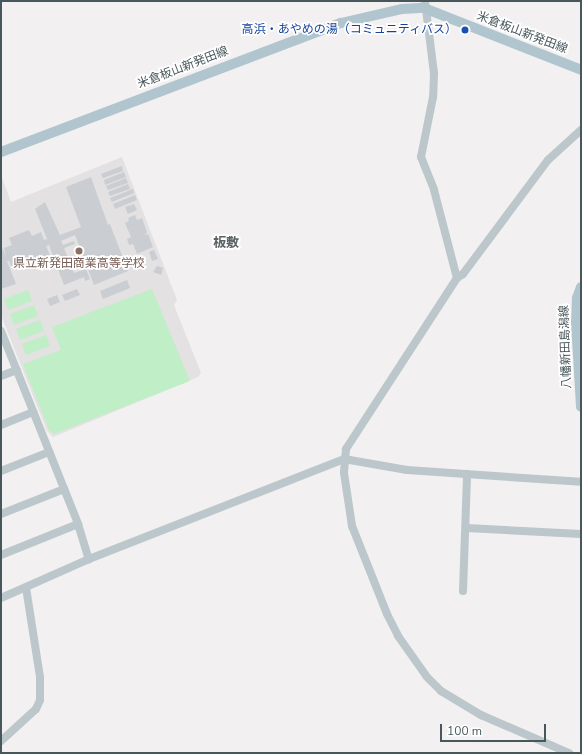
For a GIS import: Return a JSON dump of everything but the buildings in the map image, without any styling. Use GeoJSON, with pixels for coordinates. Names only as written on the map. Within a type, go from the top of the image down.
{"type":"FeatureCollection","features":[{"type":"Feature","properties":{"kind":"main road","name":"米倉板山新発田線"},"geometry":{"type":"LineString","coordinates":[[1,152],[341,23],[425,5],[581,70]]}},
{"type":"Feature","properties":{"kind":"main road","name":"八幡新田島潟線"},"geometry":{"type":"LineString","coordinates":[[581,287],[577,298],[576,322],[581,407]]}},
{"type":"Feature","properties":{"kind":"street"},"geometry":{"type":"LineString","coordinates":[[425,5],[434,73],[432,97],[421,157],[434,190],[457,278]]}},
{"type":"Feature","properties":{"kind":"street"},"geometry":{"type":"LineString","coordinates":[[569,753],[481,715],[441,691],[427,677],[398,636],[360,552],[352,526],[344,459],[346,450],[457,278],[463,274],[548,160],[581,130]]}},
{"type":"Feature","properties":{"kind":"street"},"geometry":{"type":"LineString","coordinates":[[1,331],[78,524],[89,559]]}},
{"type":"Feature","properties":{"kind":"street"},"geometry":{"type":"LineString","coordinates":[[1,376],[17,370]]}},
{"type":"Feature","properties":{"kind":"street"},"geometry":{"type":"LineString","coordinates":[[1,425],[34,412]]}},
{"type":"Feature","properties":{"kind":"street"},"geometry":{"type":"LineString","coordinates":[[1,471],[49,452]]}},
{"type":"Feature","properties":{"kind":"street"},"geometry":{"type":"LineString","coordinates":[[1,596],[26,588],[89,559],[344,459],[407,470],[581,482]]}},
{"type":"Feature","properties":{"kind":"street"},"geometry":{"type":"LineString","coordinates":[[463,591],[467,528],[467,474]]}},
{"type":"Feature","properties":{"kind":"street"},"geometry":{"type":"LineString","coordinates":[[1,514],[64,489]]}},
{"type":"Feature","properties":{"kind":"street"},"geometry":{"type":"LineString","coordinates":[[1,555],[78,524]]}},
{"type":"Feature","properties":{"kind":"street"},"geometry":{"type":"LineString","coordinates":[[467,528],[581,534]]}},
{"type":"Feature","properties":{"kind":"street"},"geometry":{"type":"LineString","coordinates":[[1,741],[36,709],[40,700],[40,677],[26,588]]}},
{"type":"Feature","properties":{"kind":"shaded area","name":"県立新発田商業高等学校"},"geometry":{"type":"Polygon","coordinates":[[[122,157],[177,300],[174,305],[201,373],[198,377],[53,437],[47,431],[1,315],[1,175],[11,202],[122,157]]]}},
{"type":"Feature","properties":{"kind":"green space"},"geometry":{"type":"Polygon","coordinates":[[[152,289],[190,381],[54,434],[49,430],[23,364],[61,350],[52,327],[152,289]]]}},
{"type":"Feature","properties":{"kind":"green space"},"geometry":{"type":"Polygon","coordinates":[[[28,290],[32,301],[8,310],[4,299],[28,290]]]}},
{"type":"Feature","properties":{"kind":"green space"},"geometry":{"type":"Polygon","coordinates":[[[34,305],[38,316],[14,325],[10,314],[34,305]]]}},
{"type":"Feature","properties":{"kind":"green space"},"geometry":{"type":"Polygon","coordinates":[[[40,320],[44,331],[20,340],[16,329],[40,320]]]}},
{"type":"Feature","properties":{"kind":"green space"},"geometry":{"type":"Polygon","coordinates":[[[46,335],[50,346],[26,355],[22,344],[46,335]]]}},
{"type":"Feature","properties":{"kind":"place","name":"高浜・あやめの湯（コミュニティバス）"},"geometry":{"type":"Point","coordinates":[465,30]}},
{"type":"Feature","properties":{"kind":"place","name":"県立新発田商業高等学校"},"geometry":{"type":"Point","coordinates":[79,251]}},
{"type":"Feature","properties":{"kind":"district","name":"板敷"},"geometry":{"type":"Point","coordinates":[226,243]}}]}
